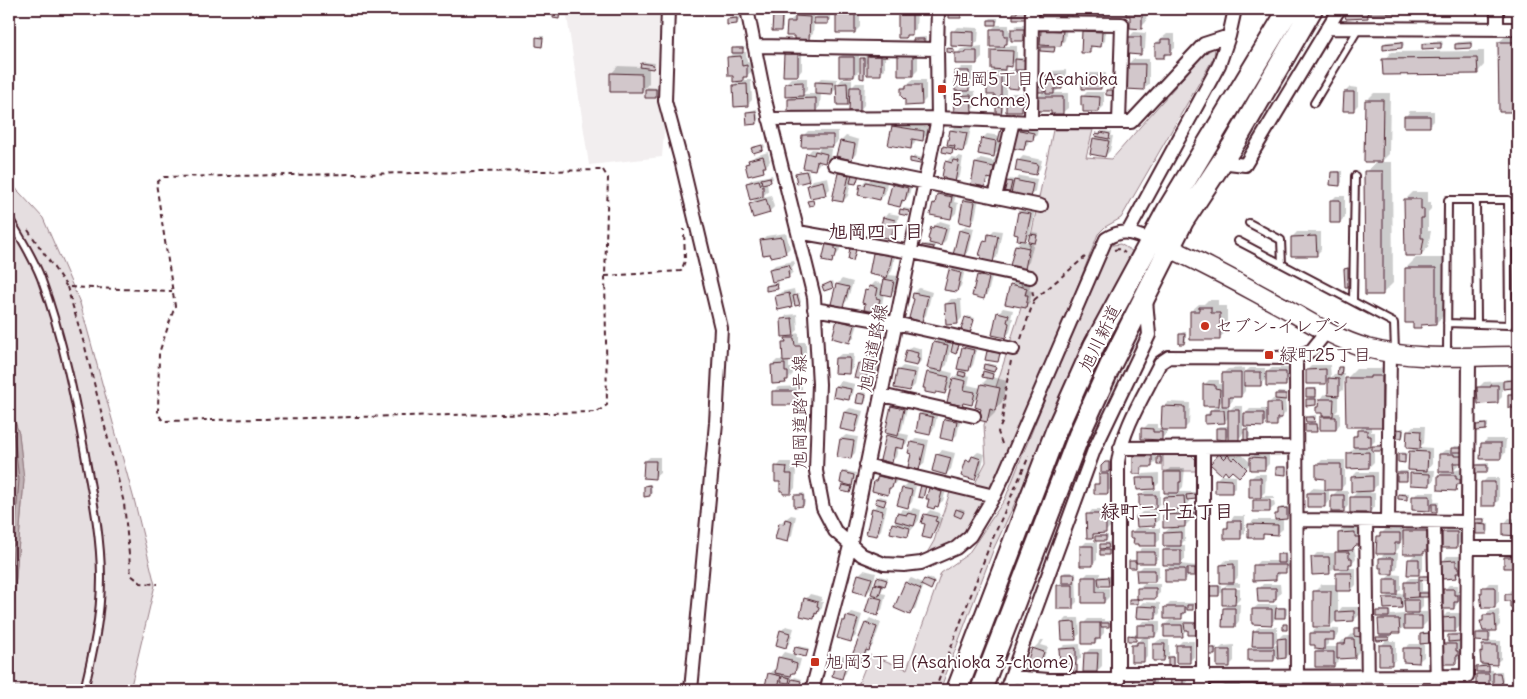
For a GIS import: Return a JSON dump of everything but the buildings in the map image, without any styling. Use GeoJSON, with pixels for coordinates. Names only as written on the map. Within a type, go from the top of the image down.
{"type":"FeatureCollection","features":[{"type":"Feature","properties":{"kind":"highway","name":"旭川新道"},"geometry":{"type":"LineString","coordinates":[[981,690],[1078,435],[1145,297],[1171,203],[1289,9]]}},
{"type":"Feature","properties":{"kind":"highway","name":"旭川新道"},"geometry":{"type":"LineString","coordinates":[[957,690],[1056,431],[1094,346],[1160,244],[1183,221],[1234,142],[1312,9]]}},
{"type":"Feature","properties":{"kind":"main road"},"geometry":{"type":"LineString","coordinates":[[1160,244],[1200,262],[1327,331],[1365,347],[1418,356],[1518,356]]}},
{"type":"Feature","properties":{"kind":"street"},"geometry":{"type":"LineString","coordinates":[[668,9],[665,101],[721,328],[716,423],[691,690]]}},
{"type":"Feature","properties":{"kind":"street","name":"旭岡道路1号線"},"geometry":{"type":"LineString","coordinates":[[747,9],[769,119],[814,297],[820,384],[816,471],[823,508],[835,531],[862,555],[884,564],[904,565],[921,563],[956,548],[970,536],[994,496],[1106,239]]}},
{"type":"Feature","properties":{"kind":"street","name":"旭岡道路線"},"geometry":{"type":"LineString","coordinates":[[812,690],[850,546],[895,323],[926,183],[938,118],[938,9]]}},
{"type":"Feature","properties":{"kind":"street"},"geometry":{"type":"LineString","coordinates":[[1030,122],[1032,9]]}},
{"type":"Feature","properties":{"kind":"street"},"geometry":{"type":"LineString","coordinates":[[1128,232],[1220,65],[1235,9]]}},
{"type":"Feature","properties":{"kind":"street"},"geometry":{"type":"LineString","coordinates":[[1220,162],[1245,165],[1339,9]]}},
{"type":"Feature","properties":{"kind":"street"},"geometry":{"type":"LineString","coordinates":[[1497,9],[1497,29]]}},
{"type":"Feature","properties":{"kind":"street"},"geometry":{"type":"LineString","coordinates":[[1032,23],[1122,24],[1119,122]]}},
{"type":"Feature","properties":{"kind":"street"},"geometry":{"type":"LineString","coordinates":[[1327,28],[1518,29]]}},
{"type":"Feature","properties":{"kind":"street"},"geometry":{"type":"LineString","coordinates":[[769,119],[938,118],[1030,122],[1131,122],[1204,44],[1229,36]]}},
{"type":"Feature","properties":{"kind":"street"},"geometry":{"type":"LineString","coordinates":[[754,46],[937,49]]}},
{"type":"Feature","properties":{"kind":"street"},"geometry":{"type":"LineString","coordinates":[[995,197],[1013,121]]}},
{"type":"Feature","properties":{"kind":"street"},"geometry":{"type":"LineString","coordinates":[[834,164],[1041,206]]}},
{"type":"Feature","properties":{"kind":"street"},"geometry":{"type":"LineString","coordinates":[[798,232],[911,252],[1030,277]]}},
{"type":"Feature","properties":{"kind":"street"},"geometry":{"type":"LineString","coordinates":[[1106,239],[1116,233],[1128,232],[1160,244]]}},
{"type":"Feature","properties":{"kind":"street"},"geometry":{"type":"LineString","coordinates":[[1006,690],[1094,450],[1149,335],[1145,297]]}},
{"type":"Feature","properties":{"kind":"street"},"geometry":{"type":"LineString","coordinates":[[814,309],[895,323],[1014,349]]}},
{"type":"Feature","properties":{"kind":"street"},"geometry":{"type":"LineString","coordinates":[[1118,681],[1118,462],[1120,448],[1160,363],[1169,357],[1296,358],[1312,350],[1327,331]]}},
{"type":"Feature","properties":{"kind":"street"},"geometry":{"type":"LineString","coordinates":[[1388,521],[1392,353]]}},
{"type":"Feature","properties":{"kind":"street"},"geometry":{"type":"LineString","coordinates":[[1011,677],[1049,685],[1297,676],[1467,676],[1469,356]]}},
{"type":"Feature","properties":{"kind":"street"},"geometry":{"type":"LineString","coordinates":[[1296,358],[1297,690]]}},
{"type":"Feature","properties":{"kind":"street"},"geometry":{"type":"LineString","coordinates":[[881,395],[974,416]]}},
{"type":"Feature","properties":{"kind":"street"},"geometry":{"type":"LineString","coordinates":[[1120,448],[1296,447]]}},
{"type":"Feature","properties":{"kind":"street"},"geometry":{"type":"LineString","coordinates":[[1203,448],[1203,680]]}},
{"type":"Feature","properties":{"kind":"street"},"geometry":{"type":"LineString","coordinates":[[866,464],[994,496]]}},
{"type":"Feature","properties":{"kind":"street"},"geometry":{"type":"LineString","coordinates":[[1297,520],[1468,522]]}},
{"type":"Feature","properties":{"kind":"street"},"geometry":{"type":"LineString","coordinates":[[1366,521],[1368,690]]}},
{"type":"Feature","properties":{"kind":"street"},"geometry":{"type":"LineString","coordinates":[[1434,522],[1437,690]]}},
{"type":"Feature","properties":{"kind":"street"},"geometry":{"type":"LineString","coordinates":[[1469,548],[1518,548]]}},
{"type":"Feature","properties":{"kind":"lane"},"geometry":{"type":"LineString","coordinates":[[1314,104],[1359,28]]}},
{"type":"Feature","properties":{"kind":"lane"},"geometry":{"type":"LineString","coordinates":[[1353,302],[1355,176]]}},
{"type":"Feature","properties":{"kind":"lane"},"geometry":{"type":"LineString","coordinates":[[1446,356],[1448,200],[1508,200],[1509,325],[1447,323]]}},
{"type":"Feature","properties":{"kind":"lane"},"geometry":{"type":"LineString","coordinates":[[1476,200],[1476,324]]}},
{"type":"Feature","properties":{"kind":"lane"},"geometry":{"type":"LineString","coordinates":[[9,218],[40,276],[52,313],[76,408],[96,514],[101,578],[100,607],[93,654],[84,690]]}},
{"type":"Feature","properties":{"kind":"lane"},"geometry":{"type":"LineString","coordinates":[[1249,223],[1281,240],[1282,264]]}},
{"type":"Feature","properties":{"kind":"lane"},"geometry":{"type":"LineString","coordinates":[[1238,242],[1394,323],[1392,353]]}},
{"type":"Feature","properties":{"kind":"path"},"geometry":{"type":"LineString","coordinates":[[603,170],[608,178],[605,276],[606,405],[597,412],[163,421],[158,414],[159,353],[175,306],[156,183],[164,177],[603,170]]}},
{"type":"Feature","properties":{"kind":"path"},"geometry":{"type":"LineString","coordinates":[[605,276],[681,271],[685,261],[684,222]]}},
{"type":"Feature","properties":{"kind":"path"},"geometry":{"type":"LineString","coordinates":[[25,227],[67,287],[85,347],[124,503],[131,575],[141,583],[158,584]]}},
{"type":"Feature","properties":{"kind":"path"},"geometry":{"type":"LineString","coordinates":[[1034,300],[1106,239]]}},
{"type":"Feature","properties":{"kind":"path"},"geometry":{"type":"LineString","coordinates":[[67,287],[172,291]]}},
{"type":"Feature","properties":{"kind":"path"},"geometry":{"type":"LineString","coordinates":[[998,432],[1002,444]]}},
{"type":"Feature","properties":{"kind":"shaded area"},"geometry":{"type":"Polygon","coordinates":[[[424,9],[671,9],[670,55],[662,157],[589,165],[567,16],[424,16],[424,9]]]}},
{"type":"Feature","properties":{"kind":"shaded area"},"geometry":{"type":"Polygon","coordinates":[[[1215,47],[1214,57],[1121,218],[1105,227],[1098,234],[1004,475],[970,536],[921,563],[934,541],[951,489],[970,493],[986,462],[984,425],[1026,292],[1021,284],[1053,130],[1093,130],[1086,157],[1112,159],[1203,55],[1215,47]]]}},
{"type":"Feature","properties":{"kind":"shaded area"},"geometry":{"type":"Polygon","coordinates":[[[9,181],[43,218],[80,303],[135,503],[155,585],[130,690],[9,690],[9,635],[13,612],[24,480],[19,434],[9,402],[9,181]]]}},
{"type":"Feature","properties":{"kind":"shaded area"},"geometry":{"type":"Polygon","coordinates":[[[1120,244],[1132,251],[994,548],[940,690],[878,690],[858,685],[870,655],[907,669],[941,573],[968,554],[1005,499],[1106,246],[1120,244]]]}},
{"type":"Feature","properties":{"kind":"shaded area"},"geometry":{"type":"Polygon","coordinates":[[[1163,455],[1191,455],[1196,460],[1196,471],[1163,471],[1163,455]]]}},
{"type":"Feature","properties":{"kind":"water"},"geometry":{"type":"Polygon","coordinates":[[[9,405],[19,434],[24,480],[13,612],[9,635],[9,405]]]}},
{"type":"Feature","properties":{"kind":"place","name":"旭岡5丁目 (Asahioka 5-chome)"},"geometry":{"type":"Point","coordinates":[942,89]}},
{"type":"Feature","properties":{"kind":"place","name":"セブン-イレブン"},"geometry":{"type":"Point","coordinates":[1205,326]}},
{"type":"Feature","properties":{"kind":"place","name":"緑町25丁目"},"geometry":{"type":"Point","coordinates":[1269,355]}},
{"type":"Feature","properties":{"kind":"place","name":"旭岡3丁目 (Asahioka 3-chome)"},"geometry":{"type":"Point","coordinates":[815,662]}},
{"type":"Feature","properties":{"kind":"district","name":"旭岡四丁目"},"geometry":{"type":"Point","coordinates":[876,231]}},
{"type":"Feature","properties":{"kind":"district","name":"緑町二十五丁目"},"geometry":{"type":"Point","coordinates":[1167,511]}}]}
